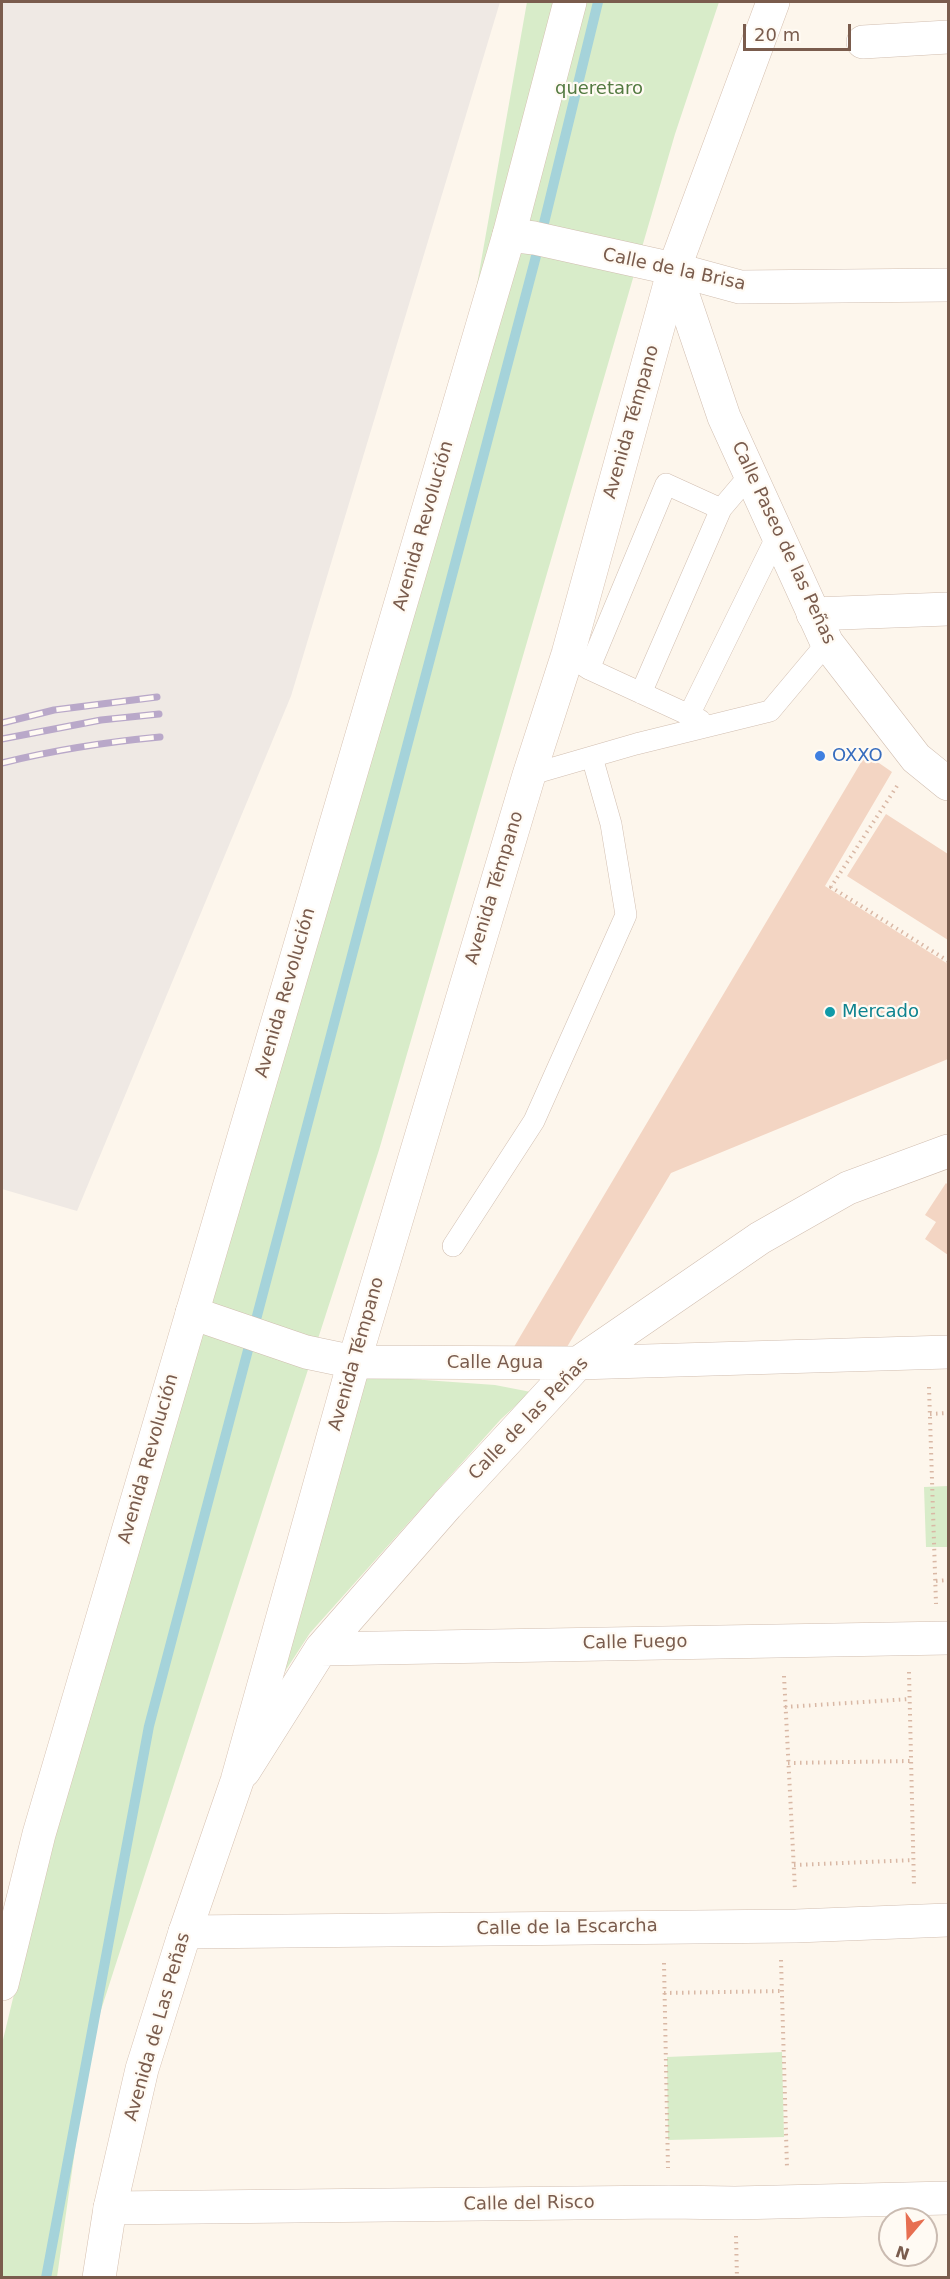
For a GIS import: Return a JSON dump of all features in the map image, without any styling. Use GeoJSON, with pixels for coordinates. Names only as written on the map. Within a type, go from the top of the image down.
{"type":"FeatureCollection","features":[{"type":"Feature","properties":{"kind":"street","name":"Avenida Revolución"},"geometry":{"type":"LineString","coordinates":[[2,1984],[39,1834],[192,1313],[522,237],[570,2]]}},
{"type":"Feature","properties":{"kind":"street","name":"Avenida Témpano"},"geometry":{"type":"LineString","coordinates":[[237,1781],[354,1362],[529,776],[578,661],[674,269],[773,2]]}},
{"type":"Feature","properties":{"kind":"street"},"geometry":{"type":"LineString","coordinates":[[863,42],[948,37]]}},
{"type":"Feature","properties":{"kind":"street","name":"Calle de la Brisa"},"geometry":{"type":"LineString","coordinates":[[522,237],[674,269],[740,287],[948,285]]}},
{"type":"Feature","properties":{"kind":"street","name":"Calle Paseo de las Peñas"},"geometry":{"type":"LineString","coordinates":[[674,269],[724,417],[827,643],[916,758],[948,784]]}},
{"type":"Feature","properties":{"kind":"street"},"geometry":{"type":"LineString","coordinates":[[813,614],[948,609]]}},
{"type":"Feature","properties":{"kind":"street","name":"Calle de las Peñas"},"geometry":{"type":"LineString","coordinates":[[237,1781],[321,1649],[447,1504],[578,1363],[760,1238],[848,1188],[948,1151]]}},
{"type":"Feature","properties":{"kind":"street","name":"Calle Agua"},"geometry":{"type":"LineString","coordinates":[[192,1313],[306,1352],[354,1362],[578,1363],[948,1352]]}},
{"type":"Feature","properties":{"kind":"street","name":"Calle Fuego"},"geometry":{"type":"LineString","coordinates":[[321,1649],[948,1638]]}},
{"type":"Feature","properties":{"kind":"street","name":"Avenida de Las Peñas"},"geometry":{"type":"LineString","coordinates":[[99,2277],[110,2208],[142,2069],[185,1932],[237,1781]]}},
{"type":"Feature","properties":{"kind":"street","name":"Calle de la Escarcha"},"geometry":{"type":"LineString","coordinates":[[185,1932],[779,1926],[948,1920]]}},
{"type":"Feature","properties":{"kind":"street","name":"Calle del Risco"},"geometry":{"type":"LineString","coordinates":[[110,2208],[787,2202],[948,2198]]}},
{"type":"Feature","properties":{"kind":"lane"},"geometry":{"type":"LineString","coordinates":[[641,693],[721,509],[749,476]]}},
{"type":"Feature","properties":{"kind":"lane"},"geometry":{"type":"LineString","coordinates":[[712,725],[578,661],[666,484],[721,509]]}},
{"type":"Feature","properties":{"kind":"lane"},"geometry":{"type":"LineString","coordinates":[[689,715],[777,536]]}},
{"type":"Feature","properties":{"kind":"lane"},"geometry":{"type":"LineString","coordinates":[[529,776],[592,757],[770,711],[827,643]]}},
{"type":"Feature","properties":{"kind":"lane"},"geometry":{"type":"LineString","coordinates":[[453,1246],[534,1121],[626,915],[611,824],[592,757]]}},
{"type":"Feature","properties":{"kind":"path"},"geometry":{"type":"LineString","coordinates":[[916,758],[880,809],[831,887],[948,961]]}},
{"type":"Feature","properties":{"kind":"path"},"geometry":{"type":"LineString","coordinates":[[948,1413],[930,1414],[936,1581],[948,1580]]}},
{"type":"Feature","properties":{"kind":"path"},"geometry":{"type":"LineString","coordinates":[[784,1640],[785,1707],[794,1865],[914,1860],[909,1638]]}},
{"type":"Feature","properties":{"kind":"path"},"geometry":{"type":"LineString","coordinates":[[785,1707],[910,1699]]}},
{"type":"Feature","properties":{"kind":"path"},"geometry":{"type":"LineString","coordinates":[[788,1763],[911,1761]]}},
{"type":"Feature","properties":{"kind":"path"},"geometry":{"type":"LineString","coordinates":[[779,1926],[783,1991],[787,2202]]}},
{"type":"Feature","properties":{"kind":"path"},"geometry":{"type":"LineString","coordinates":[[664,1927],[669,2202]]}},
{"type":"Feature","properties":{"kind":"path"},"geometry":{"type":"LineString","coordinates":[[664,1994],[783,1991]]}},
{"type":"Feature","properties":{"kind":"shaded area"},"geometry":{"type":"Polygon","coordinates":[[[2,2],[500,2],[291,696],[77,1211],[2,1189],[2,2]]]}},
{"type":"Feature","properties":{"kind":"green space","name":"queretaro"},"geometry":{"type":"Polygon","coordinates":[[[527,2],[719,2],[675,134],[379,1150],[90,2044],[57,2277],[2,2278],[2,2044],[113,1582],[450,437],[527,2]]]}},
{"type":"Feature","properties":{"kind":"green space"},"geometry":{"type":"Polygon","coordinates":[[[354,1375],[495,1385],[531,1392],[501,1419],[310,1633],[267,1699],[354,1375]]]}},
{"type":"Feature","properties":{"kind":"green space"},"geometry":{"type":"Polygon","coordinates":[[[948,1486],[948,1547],[926,1547],[924,1487],[948,1486]]]}},
{"type":"Feature","properties":{"kind":"green space"},"geometry":{"type":"Polygon","coordinates":[[[782,2052],[784,2137],[668,2140],[667,2057],[782,2052]]]}},
{"type":"Feature","properties":{"kind":"building","name":"Mercado"},"geometry":{"type":"Polygon","coordinates":[[[866,754],[892,772],[825,886],[948,964],[948,1059],[671,1173],[558,1362],[505,1362],[866,754]]]}},
{"type":"Feature","properties":{"kind":"building"},"geometry":{"type":"Polygon","coordinates":[[[886,814],[948,854],[948,940],[847,876],[886,814]]]}},
{"type":"Feature","properties":{"kind":"building"},"geometry":{"type":"Polygon","coordinates":[[[946,1183],[948,1185],[948,1255],[925,1239],[936,1222],[925,1215],[946,1183]]]}},
{"type":"Feature","properties":{"kind":"waterway"},"geometry":{"type":"LineString","coordinates":[[46,2278],[149,1726],[535,260],[598,2]]}},
{"type":"Feature","properties":{"kind":"railway"},"geometry":{"type":"LineString","coordinates":[[2,723],[54,710],[157,697]]}},
{"type":"Feature","properties":{"kind":"railway"},"geometry":{"type":"LineString","coordinates":[[2,739],[101,720],[159,714]]}},
{"type":"Feature","properties":{"kind":"railway"},"geometry":{"type":"LineString","coordinates":[[2,763],[80,747],[160,737]]}},
{"type":"Feature","properties":{"kind":"place","name":"OXXO"},"geometry":{"type":"Point","coordinates":[820,756]}},
{"type":"Feature","properties":{"kind":"place","name":"Mercado"},"geometry":{"type":"Point","coordinates":[830,1012]}}]}
